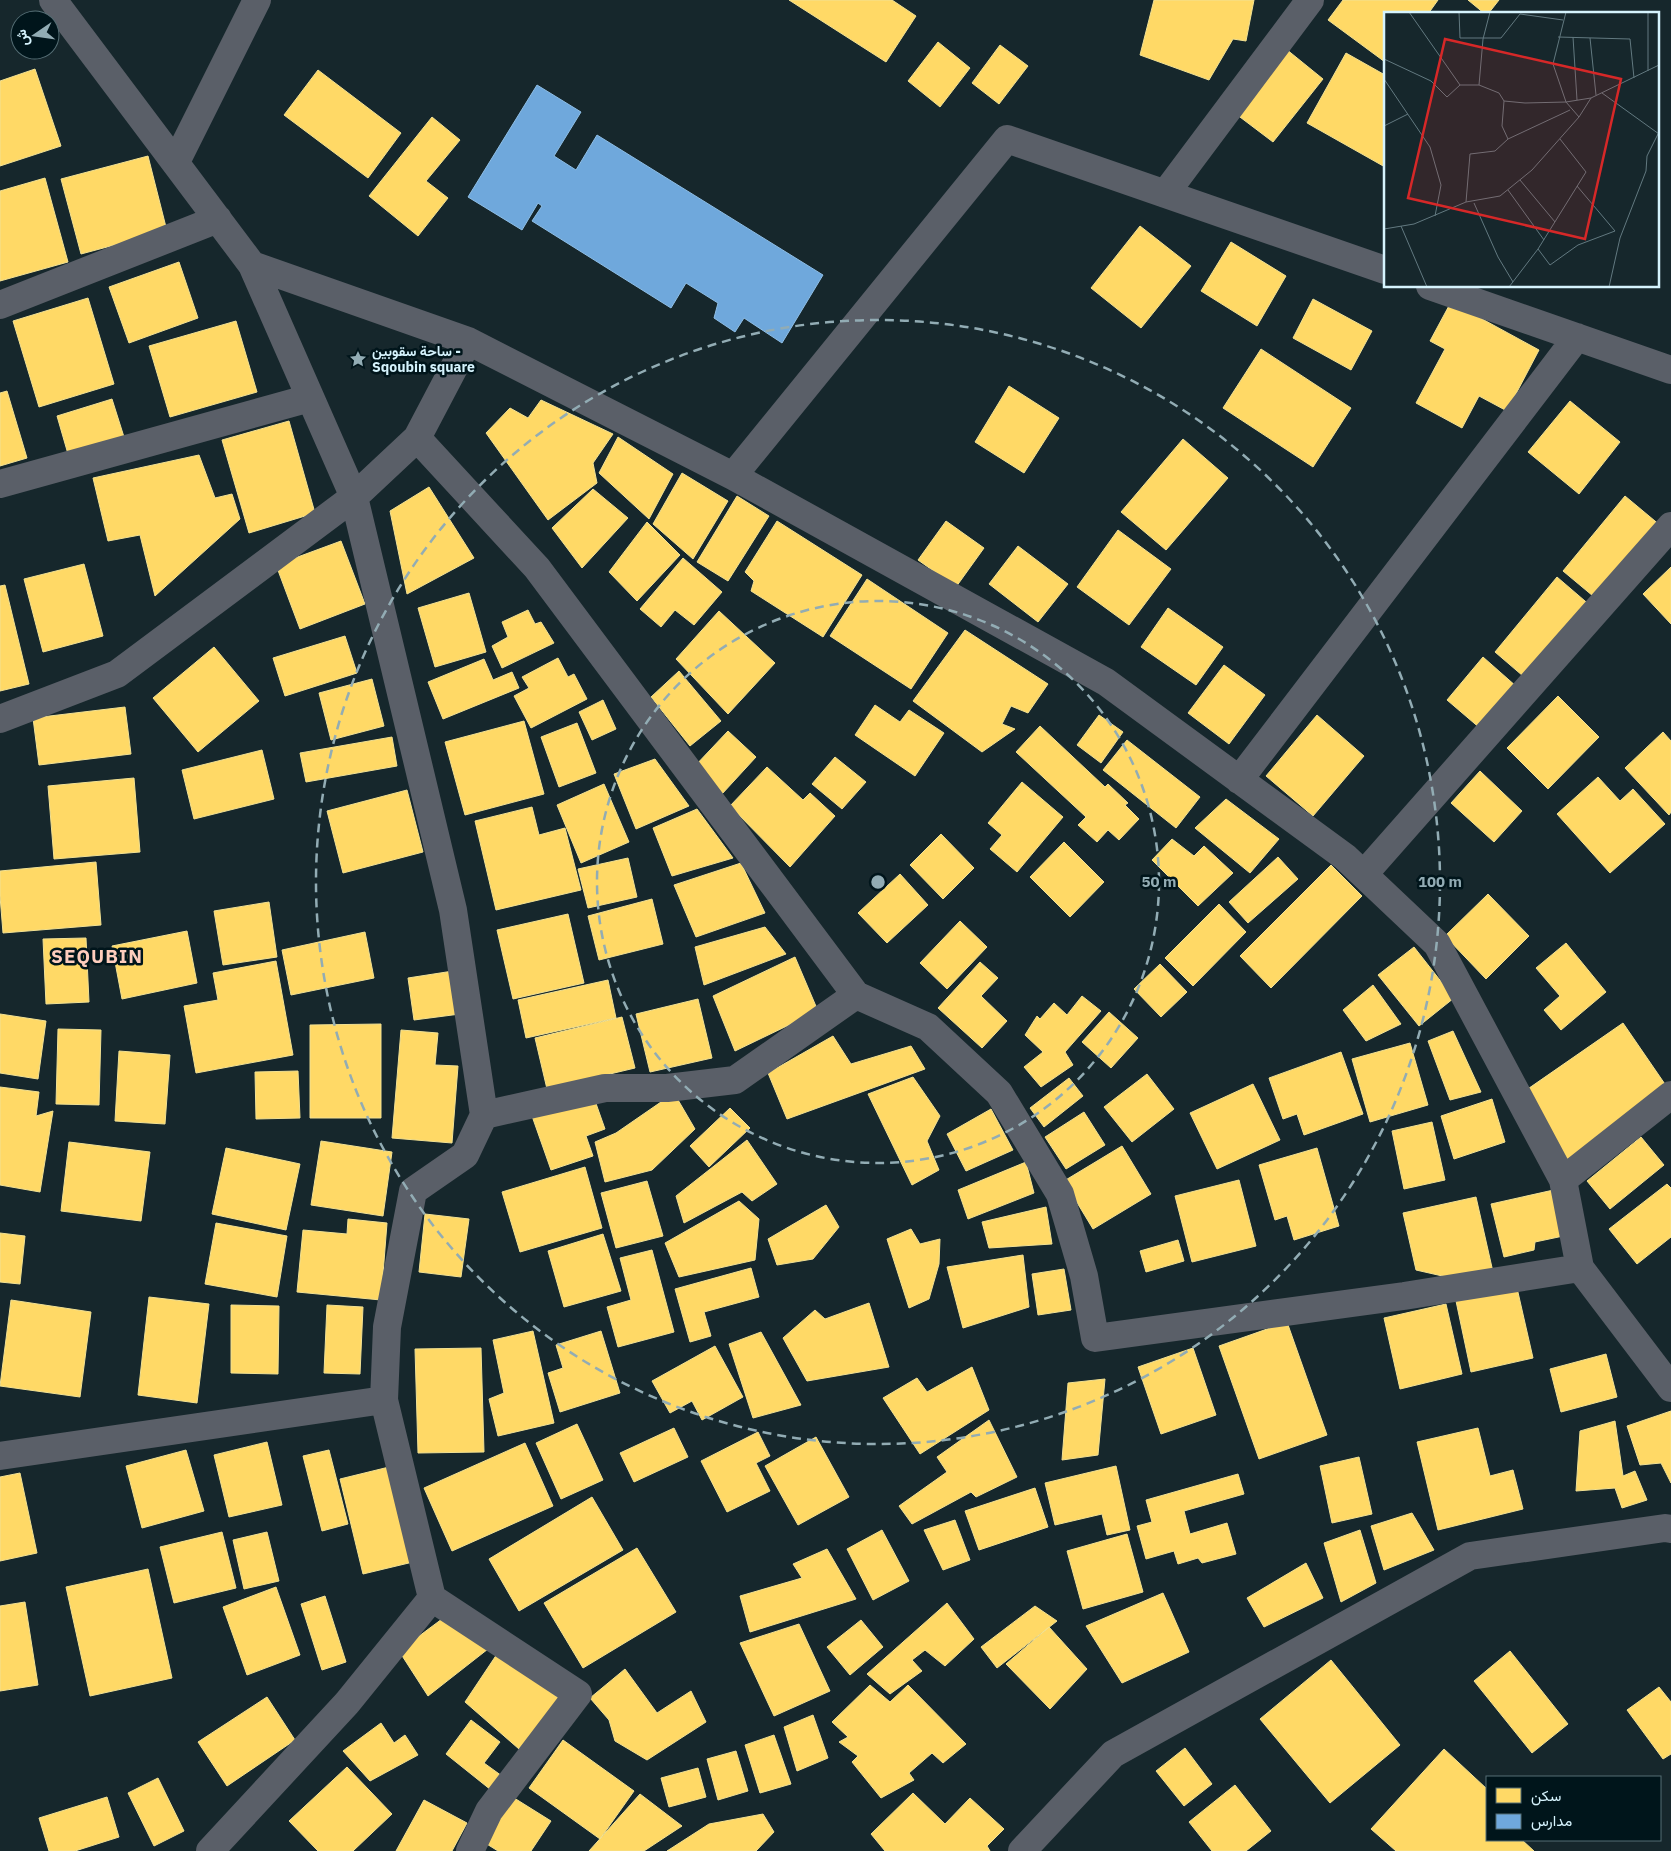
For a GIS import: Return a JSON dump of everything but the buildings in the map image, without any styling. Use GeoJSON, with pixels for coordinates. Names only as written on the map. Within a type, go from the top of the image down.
{"type":"FeatureCollection","features":[{"type":"Feature","properties":{"kind":"street"},"geometry":{"type":"LineString","coordinates":[[53,0],[252,265],[354,497],[453,910],[484,1115],[465,1155],[414,1191],[387,1327],[384,1400],[432,1598],[578,1694],[489,1811],[470,1851]]}},
{"type":"Feature","properties":{"kind":"street"},"geometry":{"type":"LineString","coordinates":[[176,162],[257,0]]}},
{"type":"Feature","properties":{"kind":"street"},"geometry":{"type":"LineString","coordinates":[[1165,194],[1310,0]]}},
{"type":"Feature","properties":{"kind":"street"},"geometry":{"type":"LineString","coordinates":[[733,476],[1007,139],[1384,270]]}},
{"type":"Feature","properties":{"kind":"street"},"geometry":{"type":"LineString","coordinates":[[0,305],[218,219]]}},
{"type":"Feature","properties":{"kind":"street"},"geometry":{"type":"LineString","coordinates":[[252,265],[468,341],[733,476],[1106,682],[1346,857],[1437,944],[1564,1180],[1580,1268],[1671,1388]]}},
{"type":"Feature","properties":{"kind":"street"},"geometry":{"type":"LineString","coordinates":[[1436,288],[1671,370]]}},
{"type":"Feature","properties":{"kind":"street"},"geometry":{"type":"LineString","coordinates":[[1239,780],[1577,337]]}},
{"type":"Feature","properties":{"kind":"street"},"geometry":{"type":"LineString","coordinates":[[0,719],[117,674],[354,497],[417,438],[468,341]]}},
{"type":"Feature","properties":{"kind":"street"},"geometry":{"type":"LineString","coordinates":[[0,484],[310,398]]}},
{"type":"Feature","properties":{"kind":"street"},"geometry":{"type":"LineString","coordinates":[[417,438],[537,568],[856,995],[928,1027],[999,1093],[1060,1194],[1084,1276],[1095,1338],[1404,1296],[1580,1268]]}},
{"type":"Feature","properties":{"kind":"street"},"geometry":{"type":"LineString","coordinates":[[1364,874],[1671,526]]}},
{"type":"Feature","properties":{"kind":"street"},"geometry":{"type":"LineString","coordinates":[[484,1115],[605,1088],[667,1088],[735,1080],[856,995]]}},
{"type":"Feature","properties":{"kind":"street"},"geometry":{"type":"LineString","coordinates":[[1564,1180],[1671,1095]]}},
{"type":"Feature","properties":{"kind":"street"},"geometry":{"type":"LineString","coordinates":[[0,1456],[384,1400]]}},
{"type":"Feature","properties":{"kind":"street"},"geometry":{"type":"LineString","coordinates":[[1022,1851],[1113,1754],[1470,1556],[1665,1528],[1671,1529]]}},
{"type":"Feature","properties":{"kind":"street"},"geometry":{"type":"LineString","coordinates":[[210,1851],[347,1703],[432,1598]]}},
{"type":"Feature","properties":{"kind":"place","name":"ساحة سقوبين - Sqoubin square"},"geometry":{"type":"Point","coordinates":[358,359]}},
{"type":"Feature","properties":{"kind":"district","name":"SEQUBIN"},"geometry":{"type":"Point","coordinates":[97,956]}}]}
